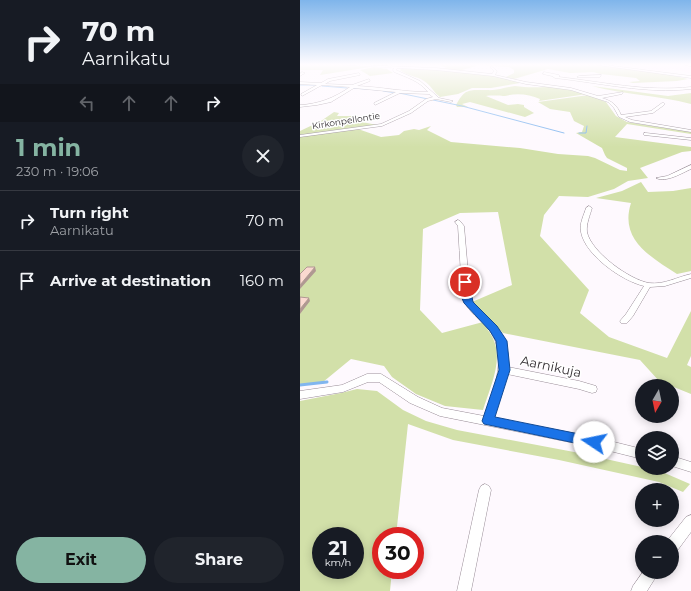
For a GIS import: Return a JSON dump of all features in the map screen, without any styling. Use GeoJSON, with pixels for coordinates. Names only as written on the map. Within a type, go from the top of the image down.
{"type":"FeatureCollection","features":[{"type":"Feature","properties":{"kind":"street"},"geometry":{"type":"LineString","coordinates":[[302,95],[308,92]]}},
{"type":"Feature","properties":{"kind":"street"},"geometry":{"type":"LineString","coordinates":[[300,106],[317,104],[334,99],[344,92]]}},
{"type":"Feature","properties":{"kind":"street"},"geometry":{"type":"LineString","coordinates":[[397,92],[429,93],[435,98],[451,101]]}},
{"type":"Feature","properties":{"kind":"street"},"geometry":{"type":"LineString","coordinates":[[375,104],[400,92]]}},
{"type":"Feature","properties":{"kind":"street"},"geometry":{"type":"LineString","coordinates":[[580,92],[598,97],[614,105],[620,116],[631,121],[689,131],[691,125]]}},
{"type":"Feature","properties":{"kind":"street"},"geometry":{"type":"LineString","coordinates":[[598,97],[622,93]]}},
{"type":"Feature","properties":{"kind":"street","name":"Kirkonpellontie"},"geometry":{"type":"LineString","coordinates":[[300,136],[382,125],[410,112],[425,101],[435,98]]}},
{"type":"Feature","properties":{"kind":"street"},"geometry":{"type":"LineString","coordinates":[[620,116],[652,112],[663,104]]}},
{"type":"Feature","properties":{"kind":"street"},"geometry":{"type":"LineString","coordinates":[[646,134],[691,139]]}},
{"type":"Feature","properties":{"kind":"street"},"geometry":{"type":"LineString","coordinates":[[659,178],[668,177],[691,167]]}},
{"type":"Feature","properties":{"kind":"street"},"geometry":{"type":"LineString","coordinates":[[589,208],[584,232],[590,248],[610,265],[639,282],[648,285],[664,284],[691,276]]}},
{"type":"Feature","properties":{"kind":"street"},"geometry":{"type":"LineString","coordinates":[[458,222],[460,226],[466,296],[468,303],[494,329],[501,341],[504,370],[488,421]]}},
{"type":"Feature","properties":{"kind":"street"},"geometry":{"type":"LineString","coordinates":[[624,321],[629,316],[648,285]]}},
{"type":"Feature","properties":{"kind":"street","name":"Aarnikuja"},"geometry":{"type":"LineString","coordinates":[[504,370],[580,385],[592,389]]}},
{"type":"Feature","properties":{"kind":"street"},"geometry":{"type":"LineString","coordinates":[[300,395],[343,388],[374,377],[381,378],[414,400],[440,412],[594,442],[635,452]]}},
{"type":"Feature","properties":{"kind":"street"},"geometry":{"type":"LineString","coordinates":[[679,463],[691,467]]}},
{"type":"Feature","properties":{"kind":"street"},"geometry":{"type":"LineString","coordinates":[[464,591],[485,490]]}},
{"type":"Feature","properties":{"kind":"street"},"geometry":{"type":"LineString","coordinates":[[679,537],[691,522]]}},
{"type":"Feature","properties":{"kind":"street"},"geometry":{"type":"LineString","coordinates":[[638,591],[647,579]]}},
{"type":"Feature","properties":{"kind":"green space"},"geometry":{"type":"Polygon","coordinates":[[[435,92],[464,92],[440,97],[435,92]]]}},
{"type":"Feature","properties":{"kind":"green space"},"geometry":{"type":"Polygon","coordinates":[[[467,92],[578,92],[587,94],[539,101],[540,99],[536,97],[522,94],[486,96],[508,105],[524,105],[524,107],[534,113],[525,117],[470,102],[462,104],[468,107],[457,107],[456,105],[459,99],[467,92]]]}},
{"type":"Feature","properties":{"kind":"green space"},"geometry":{"type":"Polygon","coordinates":[[[620,92],[634,92],[668,96],[691,93],[691,104],[620,92]]]}},
{"type":"Feature","properties":{"kind":"green space"},"geometry":{"type":"Polygon","coordinates":[[[589,95],[606,102],[616,116],[627,122],[691,132],[691,134],[627,124],[615,137],[691,147],[691,151],[682,152],[640,168],[648,178],[628,181],[614,189],[588,197],[559,196],[544,215],[540,236],[589,290],[580,313],[609,337],[667,358],[691,311],[691,356],[687,365],[691,367],[691,394],[679,389],[679,379],[657,379],[640,360],[503,333],[472,302],[512,285],[498,212],[460,213],[423,229],[420,310],[442,333],[483,322],[494,341],[497,358],[496,367],[483,410],[445,406],[416,394],[392,377],[384,366],[351,359],[323,382],[300,386],[300,137],[358,129],[381,137],[399,135],[404,131],[414,129],[419,130],[431,126],[427,130],[451,142],[588,156],[620,170],[627,171],[627,168],[607,158],[602,148],[576,133],[582,132],[584,126],[574,121],[570,112],[550,109],[538,102],[589,95]]]}},
{"type":"Feature","properties":{"kind":"green space"},"geometry":{"type":"Polygon","coordinates":[[[334,112],[339,113],[337,116],[362,116],[358,119],[362,122],[377,125],[300,135],[300,131],[321,121],[334,112]]]}},
{"type":"Feature","properties":{"kind":"green space"},"geometry":{"type":"Polygon","coordinates":[[[641,182],[648,192],[673,191],[691,188],[691,271],[677,274],[657,261],[640,246],[633,237],[629,227],[628,216],[631,203],[596,198],[622,191],[641,182]]]}},
{"type":"Feature","properties":{"kind":"green space"},"geometry":{"type":"Polygon","coordinates":[[[357,389],[377,391],[403,410],[426,421],[457,430],[574,452],[635,465],[635,475],[669,475],[690,484],[683,492],[679,490],[679,483],[661,483],[559,460],[453,440],[408,424],[397,527],[372,527],[372,579],[391,579],[390,591],[300,591],[300,401],[357,389]]]}},
{"type":"Feature","properties":{"kind":"building"},"geometry":{"type":"Polygon","coordinates":[[[307,267],[315,267],[300,285],[300,274],[307,267]]]}},
{"type":"Feature","properties":{"kind":"building"},"geometry":{"type":"Polygon","coordinates":[[[300,297],[309,298],[300,309],[300,297]]]}},
{"type":"Feature","properties":{"kind":"waterway"},"geometry":{"type":"LineString","coordinates":[[386,92],[395,93]]}},
{"type":"Feature","properties":{"kind":"waterway"},"geometry":{"type":"LineString","coordinates":[[399,93],[428,99]]}},
{"type":"Feature","properties":{"kind":"waterway"},"geometry":{"type":"LineString","coordinates":[[433,100],[462,106],[564,133]]}},
{"type":"Feature","properties":{"kind":"waterway"},"geometry":{"type":"LineString","coordinates":[[579,133],[586,133],[587,126]]}},
{"type":"Feature","properties":{"kind":"waterway"},"geometry":{"type":"LineString","coordinates":[[300,385],[327,382]]}},
{"type":"Feature","properties":{"kind":"route"},"geometry":{"type":"LineString","coordinates":[[465,282],[468,303],[494,329],[501,341],[504,359],[504,370],[488,421],[594,442]]}}]}
